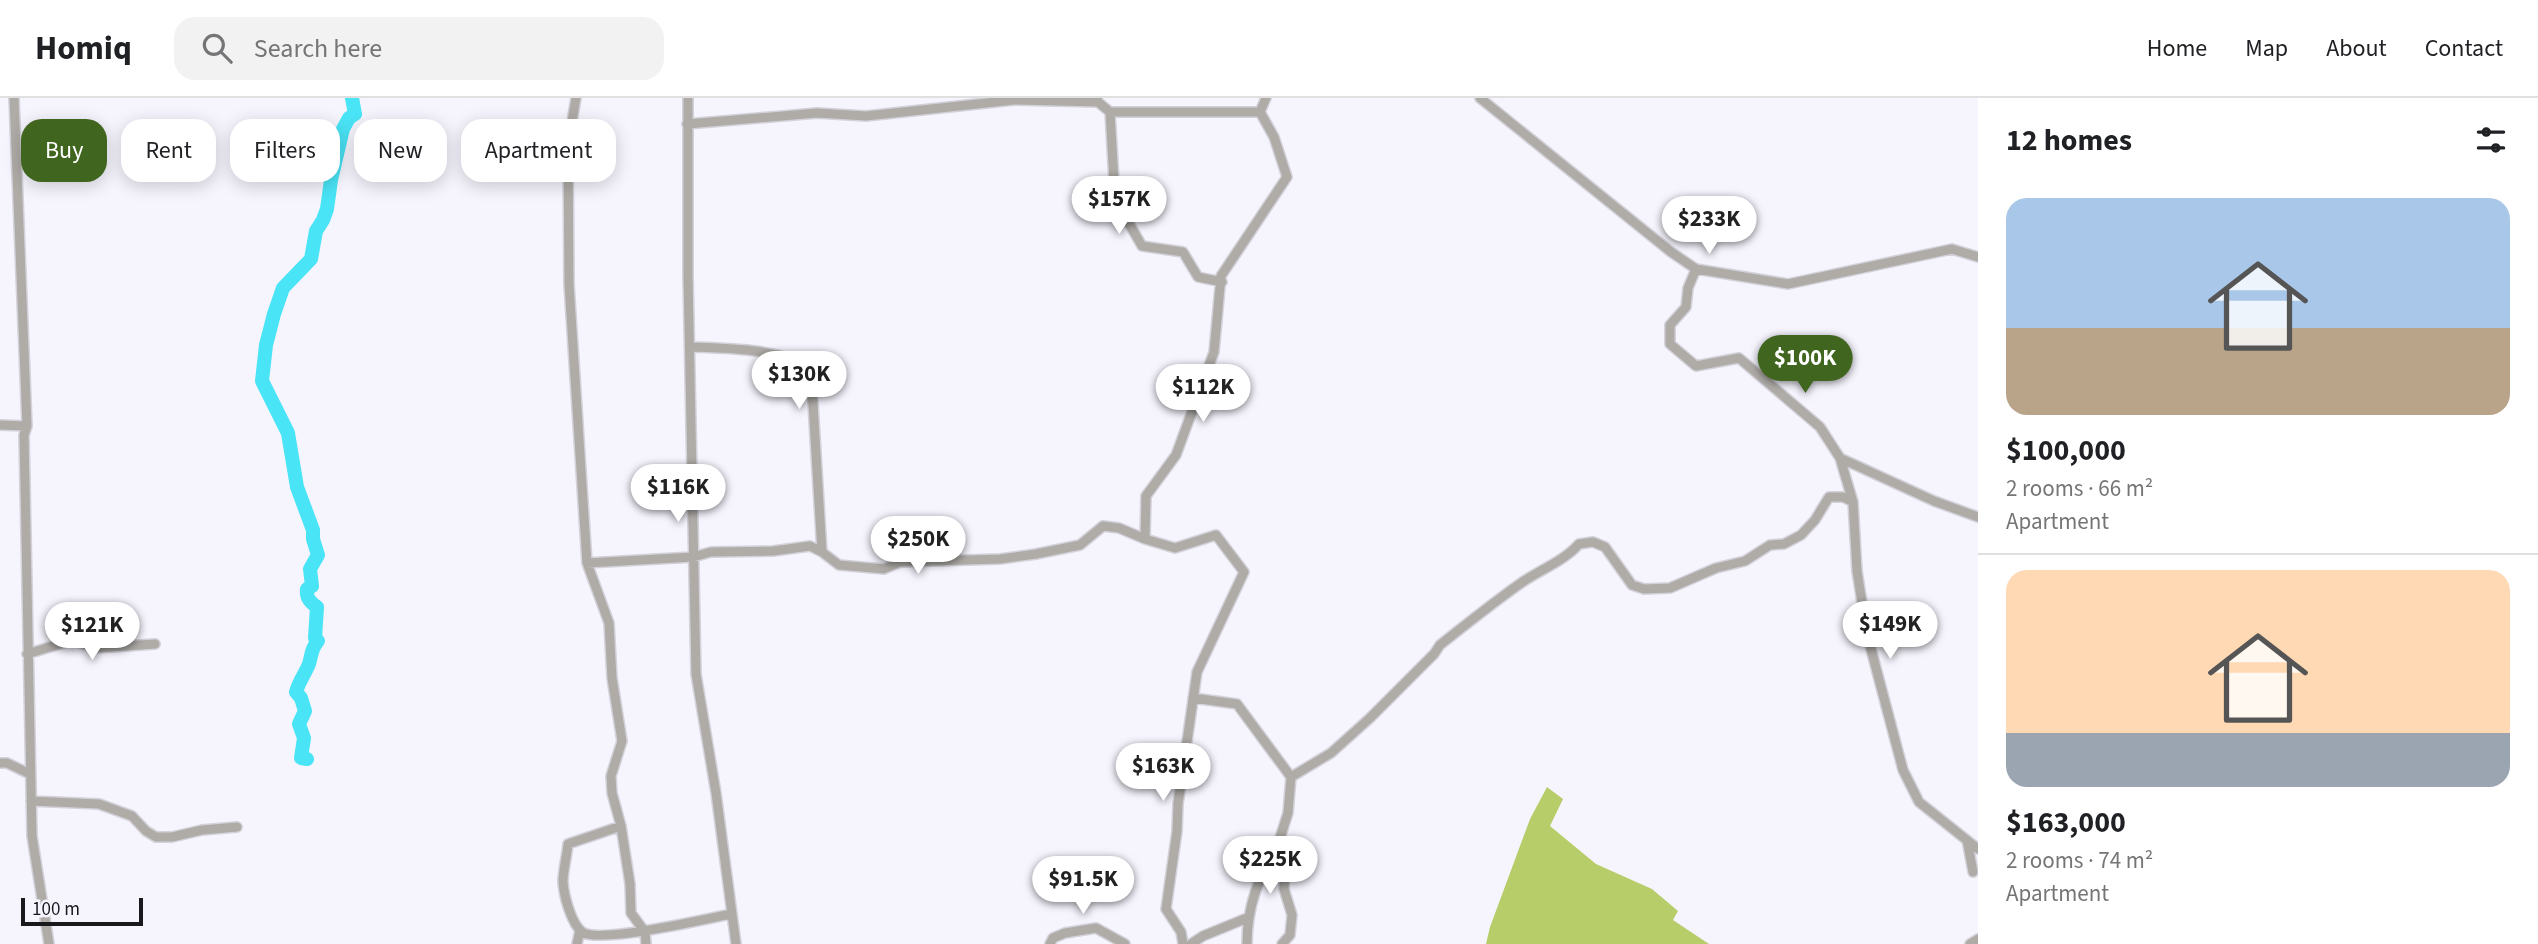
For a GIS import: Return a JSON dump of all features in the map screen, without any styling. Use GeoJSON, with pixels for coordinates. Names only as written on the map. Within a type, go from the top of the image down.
{"type":"FeatureCollection","features":[{"type":"Feature","properties":{"kind":"street"},"geometry":{"type":"LineString","coordinates":[[14,98],[27,426],[24,435],[32,836],[49,944]]}},
{"type":"Feature","properties":{"kind":"street"},"geometry":{"type":"LineString","coordinates":[[576,98],[568,145],[569,270],[587,563],[609,623],[612,678],[622,741],[611,776],[612,793],[621,826],[630,884],[631,913],[645,932],[646,944]]}},
{"type":"Feature","properties":{"kind":"street"},"geometry":{"type":"LineString","coordinates":[[688,98],[696,674],[716,793],[736,944]]}},
{"type":"Feature","properties":{"kind":"street"},"geometry":{"type":"LineString","coordinates":[[1260,112],[1266,98]]}},
{"type":"Feature","properties":{"kind":"street"},"geometry":{"type":"LineString","coordinates":[[1480,98],[1671,253],[1696,269],[1788,285],[1952,249],[1978,257]]}},
{"type":"Feature","properties":{"kind":"street"},"geometry":{"type":"LineString","coordinates":[[687,124],[817,113],[866,116],[1026,99],[1098,100],[1110,112],[1115,199],[1142,246],[1183,252],[1198,277],[1222,282]]}},
{"type":"Feature","properties":{"kind":"street"},"geometry":{"type":"LineString","coordinates":[[1110,112],[1260,112]]}},
{"type":"Feature","properties":{"kind":"street"},"geometry":{"type":"LineString","coordinates":[[1145,539],[1146,496],[1176,455],[1214,352],[1221,276],[1287,177],[1274,137],[1260,112]]}},
{"type":"Feature","properties":{"kind":"street"},"geometry":{"type":"LineString","coordinates":[[1696,269],[1688,288],[1686,307],[1670,325],[1670,344],[1696,366],[1738,358],[1820,427],[1840,458],[1853,502],[1857,571],[1867,634],[1903,770],[1919,802],[1978,849]]}},
{"type":"Feature","properties":{"kind":"street"},"geometry":{"type":"LineString","coordinates":[[690,347],[739,349],[772,355],[797,361],[811,371],[822,552]]}},
{"type":"Feature","properties":{"kind":"street"},"geometry":{"type":"LineString","coordinates":[[0,425],[27,426]]}},
{"type":"Feature","properties":{"kind":"street"},"geometry":{"type":"LineString","coordinates":[[1840,458],[1978,517]]}},
{"type":"Feature","properties":{"kind":"street"},"geometry":{"type":"LineString","coordinates":[[1292,777],[1341,744],[1370,718],[1440,645],[1499,599],[1545,567],[1570,554],[1579,544],[1592,542],[1605,547],[1632,585],[1644,589],[1670,588],[1716,568],[1745,561],[1770,545],[1784,544],[1801,535],[1815,520],[1829,497],[1843,497],[1853,502]]}},
{"type":"Feature","properties":{"kind":"street"},"geometry":{"type":"LineString","coordinates":[[587,563],[693,557],[711,552],[773,551],[810,546],[839,565],[884,569],[900,562],[1000,559],[1036,554],[1080,545],[1103,526],[1119,528],[1175,548],[1216,535],[1244,572],[1200,662],[1193,698],[1166,909],[1181,932],[1183,944]]}},
{"type":"Feature","properties":{"kind":"street"},"geometry":{"type":"LineString","coordinates":[[27,654],[72,640],[96,648],[155,644]]}},
{"type":"Feature","properties":{"kind":"street"},"geometry":{"type":"LineString","coordinates":[[1193,698],[1237,704],[1292,777],[1288,813],[1247,918],[1247,944]]}},
{"type":"Feature","properties":{"kind":"street"},"geometry":{"type":"LineString","coordinates":[[0,763],[7,763],[30,774]]}},
{"type":"Feature","properties":{"kind":"street"},"geometry":{"type":"LineString","coordinates":[[31,801],[99,804],[132,816],[156,837],[237,827]]}},
{"type":"Feature","properties":{"kind":"street"},"geometry":{"type":"LineString","coordinates":[[621,826],[568,844],[563,883],[572,917],[580,930],[589,936],[645,932],[732,914]]}},
{"type":"Feature","properties":{"kind":"street"},"geometry":{"type":"LineString","coordinates":[[1967,841],[1973,872]]}},
{"type":"Feature","properties":{"kind":"street"},"geometry":{"type":"LineString","coordinates":[[1278,844],[1285,866],[1284,889],[1292,915],[1290,935],[1282,944]]}},
{"type":"Feature","properties":{"kind":"street"},"geometry":{"type":"LineString","coordinates":[[1191,944],[1203,936],[1247,918]]}},
{"type":"Feature","properties":{"kind":"street"},"geometry":{"type":"LineString","coordinates":[[1050,944],[1053,938],[1065,933],[1096,928],[1125,944]]}},
{"type":"Feature","properties":{"kind":"street"},"geometry":{"type":"LineString","coordinates":[[577,944],[580,930]]}},
{"type":"Feature","properties":{"kind":"street"},"geometry":{"type":"LineString","coordinates":[[1970,944],[1978,939]]}},
{"type":"Feature","properties":{"kind":"green space"},"geometry":{"type":"Polygon","coordinates":[[[1547,787],[1563,799],[1550,826],[1596,864],[1652,889],[1678,911],[1673,920],[1709,944],[1486,944],[1530,819],[1547,787]]]}},
{"type":"Feature","properties":{"kind":"waterway"},"geometry":{"type":"LineString","coordinates":[[307,759],[301,758],[304,738],[299,724],[305,711],[296,692],[318,641],[315,638],[317,607],[309,600],[307,592],[312,586],[310,569],[318,555],[313,530],[297,487],[288,433],[262,381],[266,345],[283,288],[311,259],[316,231],[327,209],[343,129],[349,118],[355,114],[352,98]]}}]}
